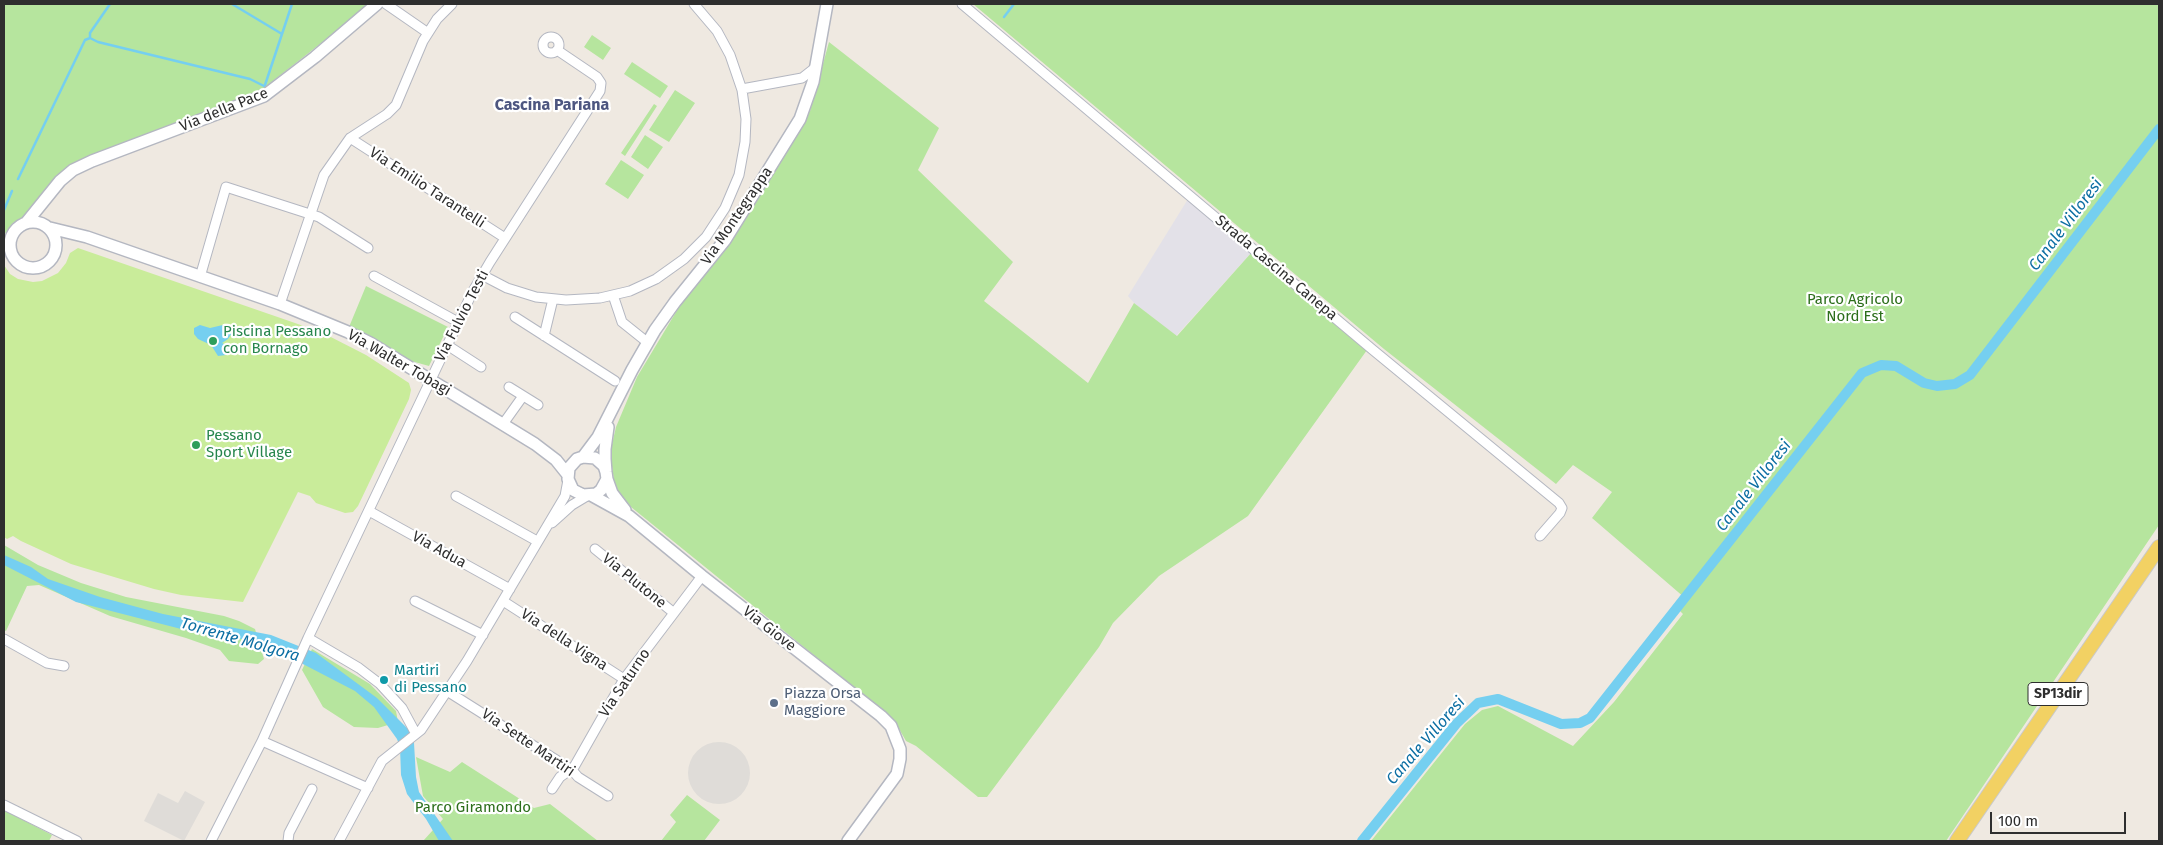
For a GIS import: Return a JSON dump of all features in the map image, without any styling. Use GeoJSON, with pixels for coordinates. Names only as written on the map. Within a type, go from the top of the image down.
{"type":"FeatureCollection","features":[{"type":"Feature","properties":{"kind":"main road","name":"SP13dir"},"geometry":{"type":"LineString","coordinates":[[1957,841],[2159,547]]}},
{"type":"Feature","properties":{"kind":"street","name":"Via della Pace"},"geometry":{"type":"LineString","coordinates":[[26,223],[69,172],[83,164],[267,95],[315,57],[376,4]]}},
{"type":"Feature","properties":{"kind":"street"},"geometry":{"type":"LineString","coordinates":[[386,4],[428,33]]}},
{"type":"Feature","properties":{"kind":"street"},"geometry":{"type":"LineString","coordinates":[[280,304],[324,175],[350,138],[387,114],[396,105],[403,92],[414,57],[428,33],[452,4]]}},
{"type":"Feature","properties":{"kind":"street"},"geometry":{"type":"LineString","coordinates":[[482,275],[513,290],[553,299],[585,300],[613,295],[643,285],[668,271],[694,251],[718,222],[734,191],[742,161],[746,118],[742,89],[735,66],[725,44],[711,22],[694,4]]}},
{"type":"Feature","properties":{"kind":"street","name":"Via Montegrappa"},"geometry":{"type":"LineString","coordinates":[[580,458],[594,444],[647,342],[670,308],[725,240],[802,114],[816,67],[827,4]]}},
{"type":"Feature","properties":{"kind":"street","name":"Strada Cascina Canepa"},"geometry":{"type":"LineString","coordinates":[[962,4],[1372,350],[1559,503],[1562,508],[1560,513],[1540,536]]}},
{"type":"Feature","properties":{"kind":"street","name":"Via Fulvio Testi"},"geometry":{"type":"LineString","coordinates":[[211,841],[262,741],[430,380],[482,275],[601,89],[601,83],[597,77],[557,50]]}},
{"type":"Feature","properties":{"kind":"street"},"geometry":{"type":"LineString","coordinates":[[742,89],[802,78],[816,67]]}},
{"type":"Feature","properties":{"kind":"street","name":"Via Emilio Tarantelli"},"geometry":{"type":"LineString","coordinates":[[350,138],[505,238]]}},
{"type":"Feature","properties":{"kind":"street","name":"Via della Pace"},"geometry":{"type":"LineString","coordinates":[[48,227],[45,206],[55,187]]}},
{"type":"Feature","properties":{"kind":"street"},"geometry":{"type":"LineString","coordinates":[[200,277],[226,187],[324,220],[368,248]]}},
{"type":"Feature","properties":{"kind":"street"},"geometry":{"type":"LineString","coordinates":[[56,252],[57,241],[48,227],[37,222],[26,223],[17,228],[8,240],[8,254],[21,265],[35,268],[48,264],[56,252],[70,238],[87,237]]}},
{"type":"Feature","properties":{"kind":"street","name":"Via Walter Tobagi"},"geometry":{"type":"LineString","coordinates":[[48,227],[87,237],[280,304],[356,336],[535,444],[556,460],[568,477]]}},
{"type":"Feature","properties":{"kind":"street"},"geometry":{"type":"LineString","coordinates":[[374,276],[458,322]]}},
{"type":"Feature","properties":{"kind":"street"},"geometry":{"type":"LineString","coordinates":[[613,295],[622,322],[647,342]]}},
{"type":"Feature","properties":{"kind":"street"},"geometry":{"type":"LineString","coordinates":[[544,336],[553,299]]}},
{"type":"Feature","properties":{"kind":"street"},"geometry":{"type":"LineString","coordinates":[[515,317],[615,381]]}},
{"type":"Feature","properties":{"kind":"street"},"geometry":{"type":"LineString","coordinates":[[447,344],[481,367]]}},
{"type":"Feature","properties":{"kind":"street"},"geometry":{"type":"LineString","coordinates":[[509,387],[538,405]]}},
{"type":"Feature","properties":{"kind":"street"},"geometry":{"type":"LineString","coordinates":[[503,424],[523,396]]}},
{"type":"Feature","properties":{"kind":"street","name":"Via Montegrappa"},"geometry":{"type":"LineString","coordinates":[[607,476],[605,445],[611,413]]}},
{"type":"Feature","properties":{"kind":"street","name":"Via Walter Tobagi"},"geometry":{"type":"LineString","coordinates":[[535,444],[560,455],[580,458]]}},
{"type":"Feature","properties":{"kind":"street"},"geometry":{"type":"LineString","coordinates":[[339,841],[382,761],[394,749],[416,734],[447,691],[483,635],[542,532],[564,496],[569,468],[580,458],[589,456],[600,461],[607,476],[601,490],[569,507],[542,532]]}},
{"type":"Feature","properties":{"kind":"street","name":"Via Giove"},"geometry":{"type":"LineString","coordinates":[[607,476],[612,493],[629,516]]}},
{"type":"Feature","properties":{"kind":"street"},"geometry":{"type":"LineString","coordinates":[[568,477],[573,490],[578,494],[589,495]]}},
{"type":"Feature","properties":{"kind":"street","name":"Via Giove"},"geometry":{"type":"LineString","coordinates":[[589,495],[629,516],[702,576],[885,719],[896,736],[900,749],[899,766],[895,777],[848,841]]}},
{"type":"Feature","properties":{"kind":"street"},"geometry":{"type":"LineString","coordinates":[[456,496],[537,541]]}},
{"type":"Feature","properties":{"kind":"street","name":"Via Adua"},"geometry":{"type":"LineString","coordinates":[[369,511],[510,589]]}},
{"type":"Feature","properties":{"kind":"street","name":"Via Plutone"},"geometry":{"type":"LineString","coordinates":[[595,549],[674,613]]}},
{"type":"Feature","properties":{"kind":"street","name":"Via Saturno"},"geometry":{"type":"LineString","coordinates":[[552,790],[560,777],[572,770],[624,679],[702,576]]}},
{"type":"Feature","properties":{"kind":"street"},"geometry":{"type":"LineString","coordinates":[[415,601],[483,635]]}},
{"type":"Feature","properties":{"kind":"street","name":"Via della Vigna"},"geometry":{"type":"LineString","coordinates":[[503,601],[624,679]]}},
{"type":"Feature","properties":{"kind":"street"},"geometry":{"type":"LineString","coordinates":[[4,639],[47,663],[64,666]]}},
{"type":"Feature","properties":{"kind":"street"},"geometry":{"type":"LineString","coordinates":[[307,641],[356,665],[380,684],[403,710],[416,734]]}},
{"type":"Feature","properties":{"kind":"street","name":"Via Sette Martiri"},"geometry":{"type":"LineString","coordinates":[[447,691],[572,770],[578,777],[608,796]]}},
{"type":"Feature","properties":{"kind":"street"},"geometry":{"type":"LineString","coordinates":[[262,741],[368,788]]}},
{"type":"Feature","properties":{"kind":"street"},"geometry":{"type":"LineString","coordinates":[[288,841],[288,833],[312,789]]}},
{"type":"Feature","properties":{"kind":"street"},"geometry":{"type":"LineString","coordinates":[[4,805],[77,841]]}},
{"type":"Feature","properties":{"kind":"shaded area"},"geometry":{"type":"Polygon","coordinates":[[[1188,199],[1252,252],[1176,336],[1134,303],[1128,296],[1188,199]]]}},
{"type":"Feature","properties":{"kind":"shaded area"},"geometry":{"type":"Polygon","coordinates":[[[713,742],[725,742],[741,751],[748,761],[750,773],[748,785],[741,795],[725,804],[713,804],[702,799],[693,790],[688,779],[688,767],[693,756],[702,747],[713,742]]]}},
{"type":"Feature","properties":{"kind":"shaded area"},"geometry":{"type":"Polygon","coordinates":[[[185,791],[205,802],[184,841],[144,821],[158,793],[178,803],[185,791]]]}},
{"type":"Feature","properties":{"kind":"green space"},"geometry":{"type":"Polygon","coordinates":[[[4,4],[371,4],[264,88],[141,139],[95,155],[27,217],[13,223],[4,235],[4,4]]]}},
{"type":"Feature","properties":{"kind":"green space","name":"Parco Agricolo Nord Est"},"geometry":{"type":"Polygon","coordinates":[[[973,4],[2159,4],[2159,525],[1946,841],[1371,841],[1465,724],[1482,710],[1498,706],[1573,746],[1614,702],[1683,614],[1677,608],[1685,598],[1592,518],[1612,492],[1573,465],[1556,484],[1384,349],[973,4]]]}},
{"type":"Feature","properties":{"kind":"green space"},"geometry":{"type":"Polygon","coordinates":[[[592,35],[611,48],[603,60],[584,47],[592,35]]]}},
{"type":"Feature","properties":{"kind":"green space"},"geometry":{"type":"Polygon","coordinates":[[[829,42],[939,128],[918,170],[1013,262],[984,301],[1088,383],[1134,303],[1177,336],[1252,252],[1367,350],[1248,516],[1159,576],[1113,623],[1099,647],[987,797],[978,797],[916,746],[906,741],[894,720],[631,507],[615,487],[610,453],[616,427],[637,377],[682,302],[726,249],[810,111],[829,42]]]}},
{"type":"Feature","properties":{"kind":"green space"},"geometry":{"type":"Polygon","coordinates":[[[632,62],[668,86],[660,98],[624,74],[632,62]]]}},
{"type":"Feature","properties":{"kind":"green space"},"geometry":{"type":"Polygon","coordinates":[[[675,90],[695,103],[669,142],[649,130],[675,90]]]}},
{"type":"Feature","properties":{"kind":"green space"},"geometry":{"type":"Polygon","coordinates":[[[654,104],[657,106],[625,156],[621,153],[654,104]]]}},
{"type":"Feature","properties":{"kind":"green space"},"geometry":{"type":"Polygon","coordinates":[[[645,135],[663,147],[648,169],[631,157],[645,135]]]}},
{"type":"Feature","properties":{"kind":"green space"},"geometry":{"type":"Polygon","coordinates":[[[621,160],[644,175],[628,199],[605,184],[621,160]]]}},
{"type":"Feature","properties":{"kind":"green space","name":"Pessano Sport Village"},"geometry":{"type":"Polygon","coordinates":[[[78,248],[321,332],[366,355],[409,383],[411,390],[409,399],[358,506],[353,512],[345,513],[316,503],[310,496],[298,492],[243,602],[181,595],[154,589],[71,564],[13,536],[7,539],[4,537],[4,265],[10,274],[18,279],[33,282],[42,281],[58,273],[66,263],[70,253],[78,248]]]}},
{"type":"Feature","properties":{"kind":"green space"},"geometry":{"type":"Polygon","coordinates":[[[366,286],[448,327],[429,366],[411,361],[349,327],[366,286]]]}},
{"type":"Feature","properties":{"kind":"green space"},"geometry":{"type":"Polygon","coordinates":[[[4,545],[38,565],[81,583],[126,597],[224,616],[239,621],[255,629],[264,659],[258,664],[229,661],[220,650],[110,616],[39,585],[27,586],[6,631],[4,630],[4,545]]]}},
{"type":"Feature","properties":{"kind":"green space"},"geometry":{"type":"Polygon","coordinates":[[[312,649],[370,684],[396,711],[398,722],[378,728],[354,727],[323,707],[302,670],[312,649]]]}},
{"type":"Feature","properties":{"kind":"green space","name":"Parco Giramondo"},"geometry":{"type":"Polygon","coordinates":[[[416,757],[450,772],[462,762],[534,808],[550,804],[598,841],[423,841],[443,819],[423,796],[416,757]]]}},
{"type":"Feature","properties":{"kind":"green space"},"geometry":{"type":"Polygon","coordinates":[[[687,795],[720,820],[704,841],[661,841],[676,822],[670,815],[687,795]]]}},
{"type":"Feature","properties":{"kind":"green space"},"geometry":{"type":"Polygon","coordinates":[[[4,810],[52,835],[49,841],[4,841],[4,810]]]}},
{"type":"Feature","properties":{"kind":"water","name":"Piscina Pessano con Bornago"},"geometry":{"type":"Polygon","coordinates":[[[227,324],[231,328],[232,333],[222,343],[228,346],[230,350],[226,355],[218,356],[211,345],[198,339],[194,334],[194,328],[200,325],[210,328],[227,324]]]}},
{"type":"Feature","properties":{"kind":"water","name":"Torrente Molgora"},"geometry":{"type":"Polygon","coordinates":[[[4,555],[31,567],[48,579],[100,597],[163,614],[271,635],[316,653],[377,698],[408,729],[414,743],[419,792],[453,841],[439,841],[426,819],[407,794],[401,775],[400,747],[397,739],[374,707],[355,691],[299,662],[242,639],[185,630],[76,602],[4,565],[4,555]]]}},
{"type":"Feature","properties":{"kind":"waterway"},"geometry":{"type":"LineString","coordinates":[[90,38],[90,33],[110,4]]}},
{"type":"Feature","properties":{"kind":"waterway"},"geometry":{"type":"LineString","coordinates":[[232,4],[282,34]]}},
{"type":"Feature","properties":{"kind":"waterway"},"geometry":{"type":"LineString","coordinates":[[265,85],[292,4]]}},
{"type":"Feature","properties":{"kind":"waterway"},"geometry":{"type":"LineString","coordinates":[[1004,17],[1014,4]]}},
{"type":"Feature","properties":{"kind":"waterway"},"geometry":{"type":"LineString","coordinates":[[18,179],[85,40],[90,38],[98,42],[250,79],[264,86]]}},
{"type":"Feature","properties":{"kind":"waterway","name":"Canale Villoresi"},"geometry":{"type":"LineString","coordinates":[[1362,841],[1456,724],[1478,703],[1498,699],[1561,724],[1580,723],[1590,718],[1862,373],[1881,365],[1896,366],[1924,383],[1937,386],[1955,384],[1970,375],[2159,129]]}},
{"type":"Feature","properties":{"kind":"waterway"},"geometry":{"type":"LineString","coordinates":[[4,210],[12,191]]}},
{"type":"Feature","properties":{"kind":"place","name":"Piscina Pessano con Bornago"},"geometry":{"type":"Point","coordinates":[213,341]}},
{"type":"Feature","properties":{"kind":"place","name":"Pessano Sport Village"},"geometry":{"type":"Point","coordinates":[196,445]}},
{"type":"Feature","properties":{"kind":"place","name":"Martiri di Pessano"},"geometry":{"type":"Point","coordinates":[384,680]}},
{"type":"Feature","properties":{"kind":"place","name":"Piazza Orsa Maggiore"},"geometry":{"type":"Point","coordinates":[774,703]}},
{"type":"Feature","properties":{"kind":"district","name":"Cascina Pariana"},"geometry":{"type":"Point","coordinates":[552,106]}}]}
